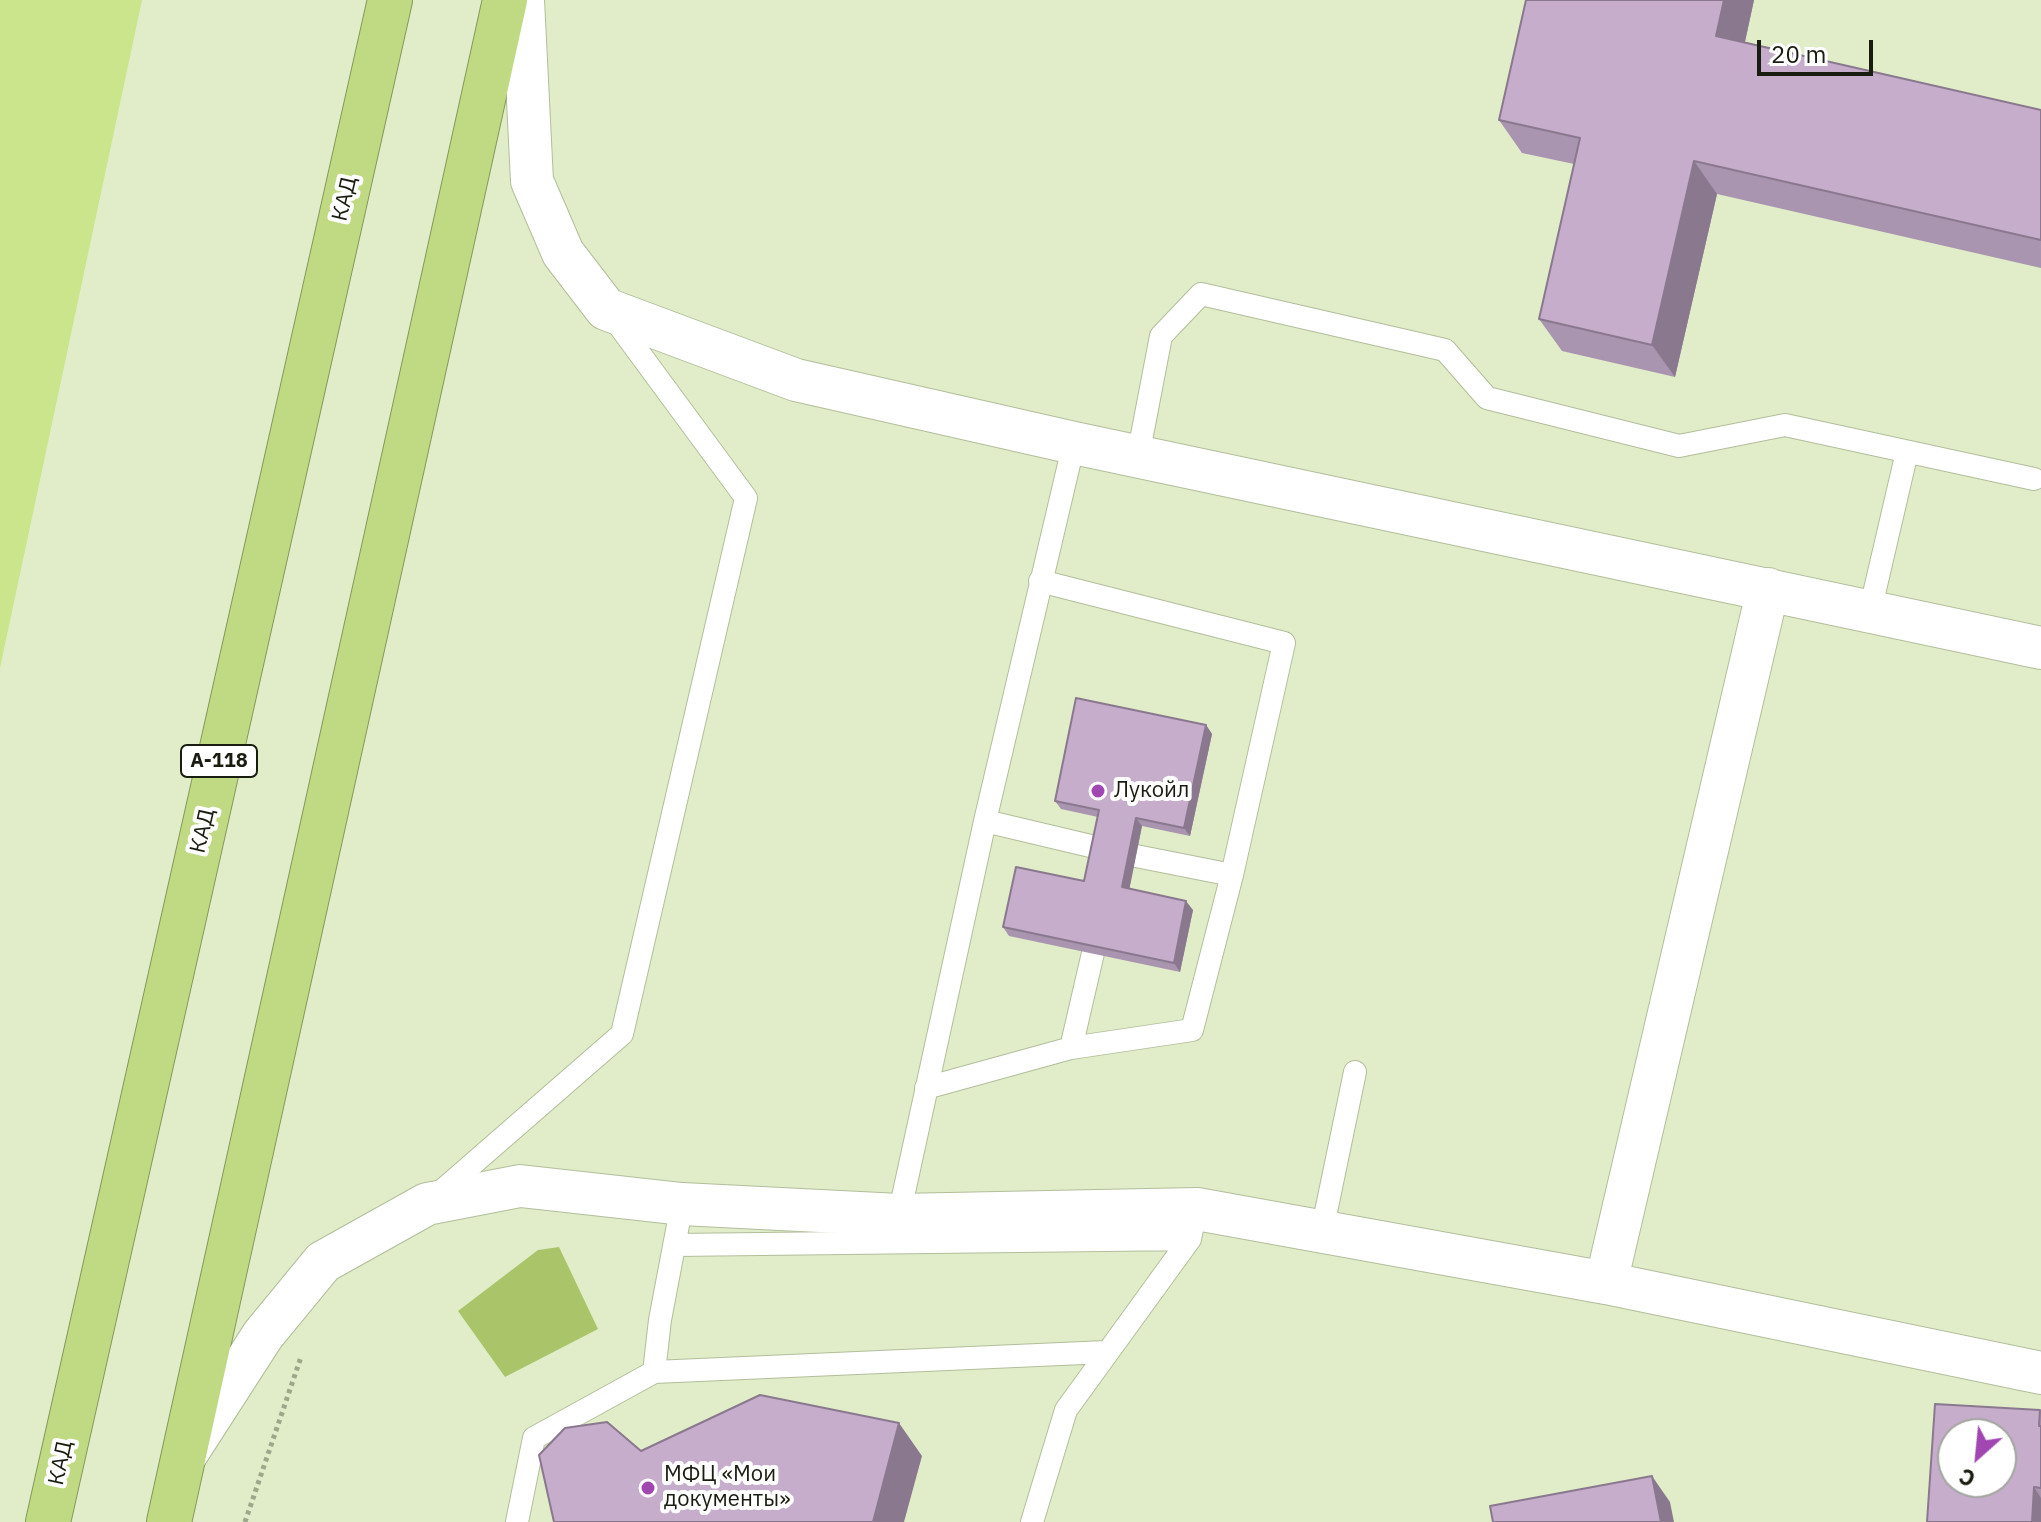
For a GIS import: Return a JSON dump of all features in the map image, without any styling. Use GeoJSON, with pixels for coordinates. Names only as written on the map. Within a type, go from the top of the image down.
{"type":"FeatureCollection","features":[{"type":"Feature","properties":{"kind":"highway","name":"КАД"},"geometry":{"type":"LineString","coordinates":[[48,1522],[390,0]]}},
{"type":"Feature","properties":{"kind":"highway"},"geometry":{"type":"LineString","coordinates":[[169,1522],[505,0]]}},
{"type":"Feature","properties":{"kind":"street"},"geometry":{"type":"LineString","coordinates":[[523,0],[532,181],[563,253],[606,309],[796,380],[1074,443],[2041,648]]}},
{"type":"Feature","properties":{"kind":"street"},"geometry":{"type":"LineString","coordinates":[[1606,1283],[1768,589]]}},
{"type":"Feature","properties":{"kind":"street"},"geometry":{"type":"LineString","coordinates":[[183,1459],[263,1335],[323,1262],[427,1204],[520,1186],[682,1204],[1322,1231],[1606,1283],[2041,1373]]}},
{"type":"Feature","properties":{"kind":"lane"},"geometry":{"type":"LineString","coordinates":[[1138,456],[1161,336],[1201,294],[1445,350],[1487,398],[1679,446],[1785,425],[2034,479]]}},
{"type":"Feature","properties":{"kind":"lane"},"geometry":{"type":"LineString","coordinates":[[427,1204],[622,1034],[746,498],[606,309]]}},
{"type":"Feature","properties":{"kind":"lane"},"geometry":{"type":"LineString","coordinates":[[899,1215],[985,821],[1074,443]]}},
{"type":"Feature","properties":{"kind":"lane"},"geometry":{"type":"LineString","coordinates":[[1870,611],[1907,452]]}},
{"type":"Feature","properties":{"kind":"lane"},"geometry":{"type":"LineString","coordinates":[[926,1088],[1071,1048],[1192,1030],[1232,875],[1284,643],[1040,581]]}},
{"type":"Feature","properties":{"kind":"lane"},"geometry":{"type":"LineString","coordinates":[[985,821],[1099,848]]}},
{"type":"Feature","properties":{"kind":"lane"},"geometry":{"type":"LineString","coordinates":[[1136,856],[1232,875]]}},
{"type":"Feature","properties":{"kind":"lane"},"geometry":{"type":"LineString","coordinates":[[1071,1048],[1093,953]]}},
{"type":"Feature","properties":{"kind":"lane"},"geometry":{"type":"LineString","coordinates":[[1322,1231],[1355,1072]]}},
{"type":"Feature","properties":{"kind":"lane"},"geometry":{"type":"LineString","coordinates":[[654,1372],[660,1320],[682,1204]]}},
{"type":"Feature","properties":{"kind":"lane"},"geometry":{"type":"LineString","coordinates":[[675,1245],[1193,1224]]}},
{"type":"Feature","properties":{"kind":"lane"},"geometry":{"type":"LineString","coordinates":[[1032,1522],[1066,1410],[1193,1224]]}},
{"type":"Feature","properties":{"kind":"lane"},"geometry":{"type":"LineString","coordinates":[[517,1522],[534,1438],[654,1372],[1106,1352]]}},
{"type":"Feature","properties":{"kind":"path"},"geometry":{"type":"LineString","coordinates":[[245,1522],[303,1353]]}},
{"type":"Feature","properties":{"kind":"shaded area"},"geometry":{"type":"Polygon","coordinates":[[[0,0],[142,0],[0,668],[0,0]]]}},
{"type":"Feature","properties":{"kind":"shaded area"},"geometry":{"type":"Polygon","coordinates":[[[559,1247],[598,1329],[505,1377],[458,1311],[538,1250],[559,1247]]]}},
{"type":"Feature","properties":{"kind":"building"},"geometry":{"type":"Polygon","coordinates":[[[1526,0],[1724,0],[1716,36],[2041,110],[2041,240],[1694,161],[1652,345],[1539,319],[1580,138],[1499,120],[1526,0]]]}},
{"type":"Feature","properties":{"kind":"building"},"geometry":{"type":"Polygon","coordinates":[[[1076,698],[1206,725],[1184,828],[1136,818],[1122,887],[1186,901],[1174,963],[1003,927],[1016,867],[1084,881],[1099,810],[1055,801],[1076,698]]]}},
{"type":"Feature","properties":{"kind":"building"},"geometry":{"type":"Polygon","coordinates":[[[760,1395],[899,1423],[873,1522],[554,1522],[539,1455],[565,1428],[607,1422],[641,1451],[760,1395]]]}},
{"type":"Feature","properties":{"kind":"building"},"geometry":{"type":"Polygon","coordinates":[[[1935,1404],[2040,1410],[2041,1488],[2034,1487],[2032,1522],[1927,1522],[1935,1404]]]}},
{"type":"Feature","properties":{"kind":"building"},"geometry":{"type":"Polygon","coordinates":[[[1652,1476],[1661,1522],[1493,1522],[1490,1506],[1652,1476]]]}},
{"type":"Feature","properties":{"kind":"place","name":"Лукойл"},"geometry":{"type":"Point","coordinates":[1098,791]}},
{"type":"Feature","properties":{"kind":"place","name":"МФЦ «Мои документы»"},"geometry":{"type":"Point","coordinates":[648,1488]}}]}
